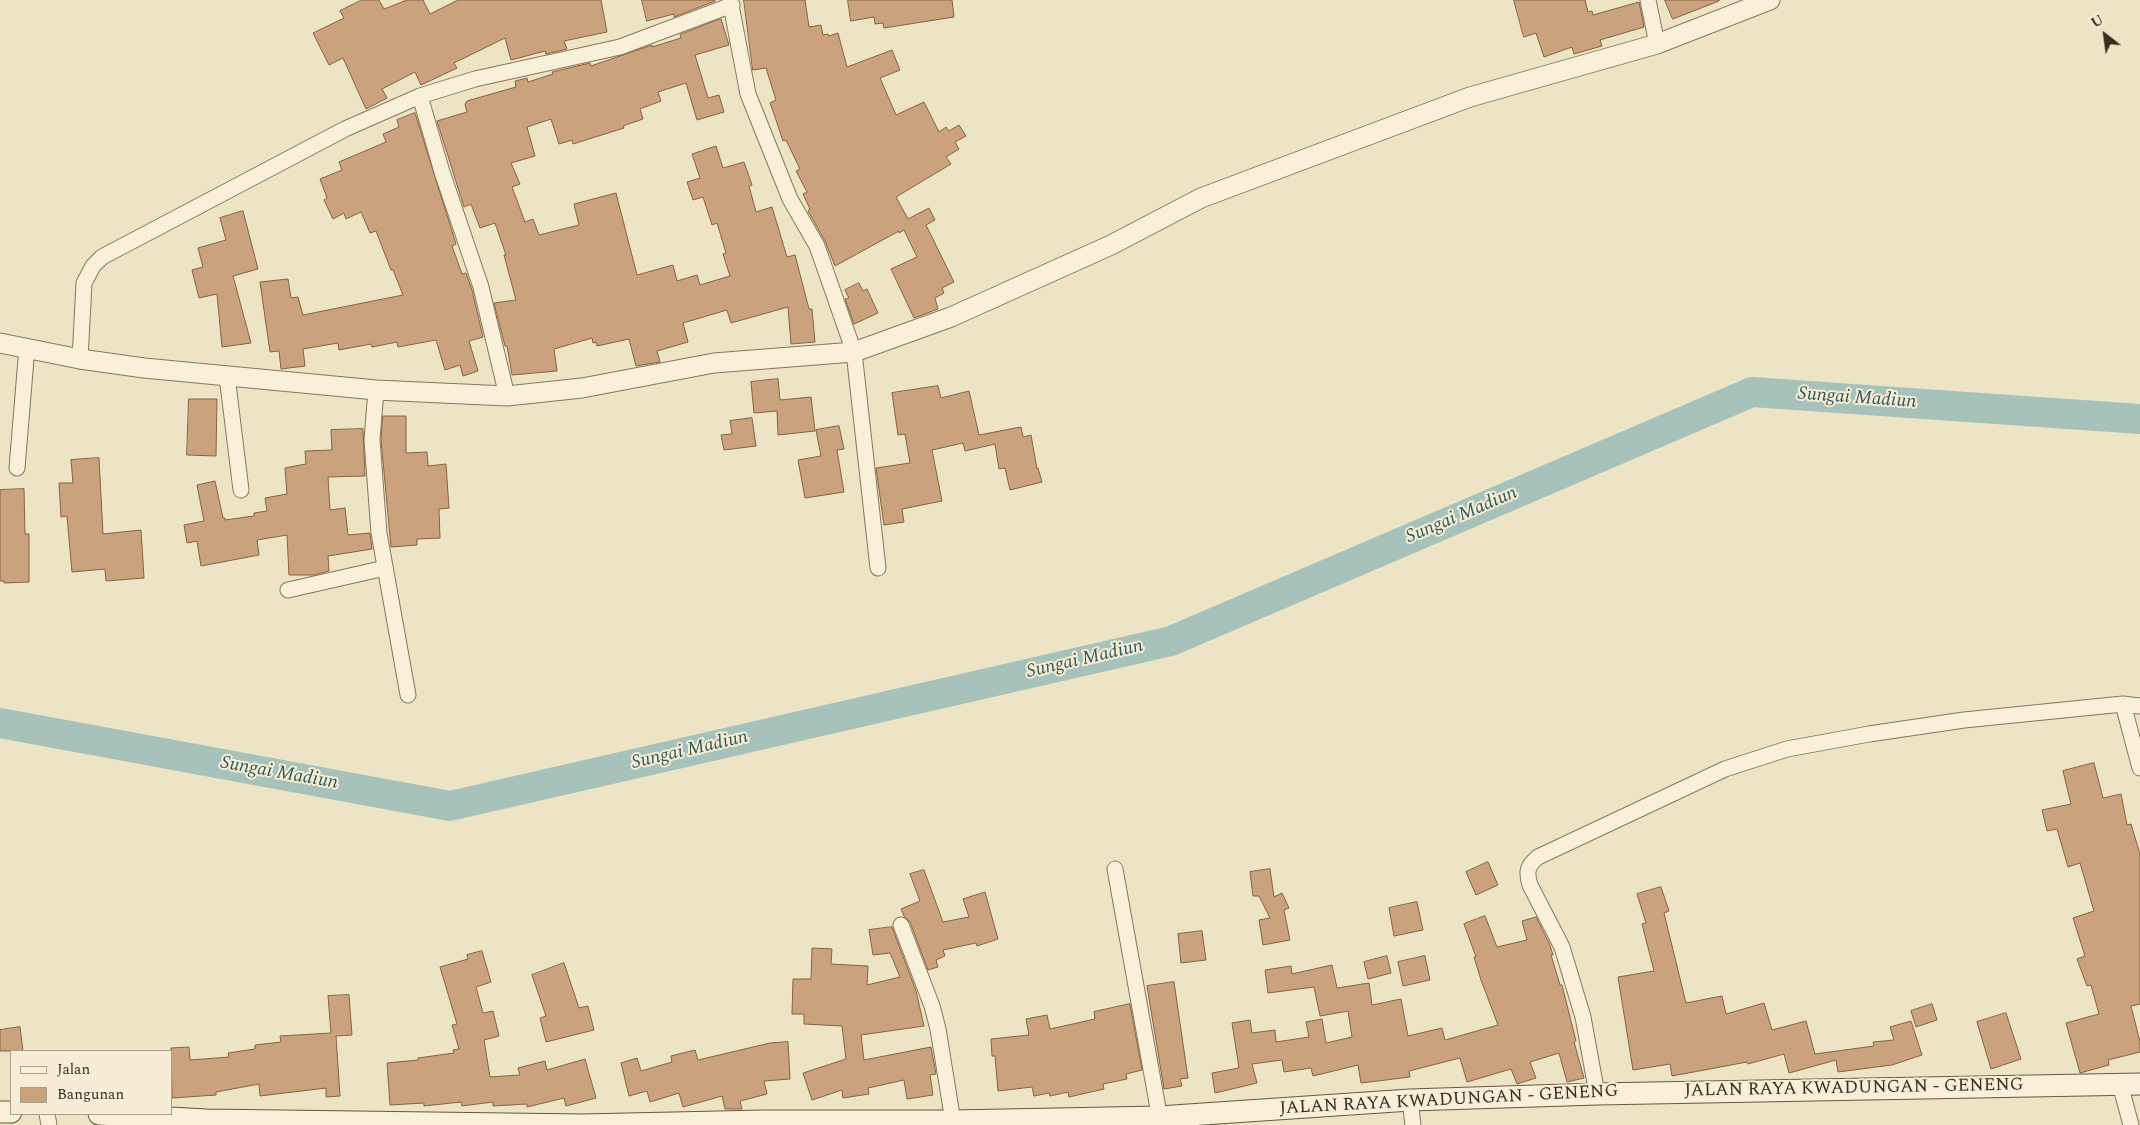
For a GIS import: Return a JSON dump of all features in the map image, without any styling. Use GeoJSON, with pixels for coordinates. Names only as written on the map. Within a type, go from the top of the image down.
{"type":"FeatureCollection","features":[{"type":"Feature","properties":{"kind":"main road","name":"JALAN RAYA KWADUNGAN - GENENG"},"geometry":{"type":"LineString","coordinates":[[110,1115],[206,1123],[582,1124],[1160,1121],[1410,1100],[1597,1094],[2130,1084]]}},
{"type":"Feature","properties":{"kind":"street"},"geometry":{"type":"LineString","coordinates":[[1648,0],[1657,44]]}},
{"type":"Feature","properties":{"kind":"street"},"geometry":{"type":"LineString","coordinates":[[0,343],[80,359],[144,368],[376,390],[507,396],[582,388],[714,363],[854,352],[952,316],[1111,245],[1201,198],[1470,97],[1657,44],[1770,0]]}},
{"type":"Feature","properties":{"kind":"street"},"geometry":{"type":"LineString","coordinates":[[80,359],[84,283],[93,266],[102,257],[345,129],[420,96],[475,79],[620,47],[731,2],[748,94],[790,199],[816,246],[854,352],[878,568]]}},
{"type":"Feature","properties":{"kind":"street"},"geometry":{"type":"LineString","coordinates":[[420,96],[442,172],[481,287],[507,396]]}},
{"type":"Feature","properties":{"kind":"street"},"geometry":{"type":"LineString","coordinates":[[17,468],[27,347]]}},
{"type":"Feature","properties":{"kind":"street"},"geometry":{"type":"LineString","coordinates":[[226,376],[241,490]]}},
{"type":"Feature","properties":{"kind":"street"},"geometry":{"type":"LineString","coordinates":[[376,390],[372,440],[379,533],[393,602],[408,695]]}},
{"type":"Feature","properties":{"kind":"street"},"geometry":{"type":"LineString","coordinates":[[288,590],[385,568]]}},
{"type":"Feature","properties":{"kind":"street"},"geometry":{"type":"LineString","coordinates":[[1597,1094],[1583,1017],[1562,947],[1530,885],[1528,877],[1527,868],[1538,857],[1725,769],[1787,749],[1869,734],[1964,720],[2123,704],[2140,706]]}},
{"type":"Feature","properties":{"kind":"street"},"geometry":{"type":"LineString","coordinates":[[2123,704],[2140,768]]}},
{"type":"Feature","properties":{"kind":"street"},"geometry":{"type":"LineString","coordinates":[[1115,870],[1160,1121]]}},
{"type":"Feature","properties":{"kind":"street"},"geometry":{"type":"LineString","coordinates":[[901,925],[932,1006],[938,1029],[953,1121]]}},
{"type":"Feature","properties":{"kind":"street"},"geometry":{"type":"LineString","coordinates":[[2130,1084],[2131,1125]]}},
{"type":"Feature","properties":{"kind":"street"},"geometry":{"type":"LineString","coordinates":[[1410,1100],[1413,1125]]}},
{"type":"Feature","properties":{"kind":"building"},"geometry":{"type":"Polygon","coordinates":[[[362,0],[379,0],[384,9],[407,0],[423,0],[430,14],[458,0],[601,0],[607,32],[564,41],[567,49],[546,54],[545,51],[511,60],[505,38],[454,63],[457,68],[421,85],[415,72],[382,89],[387,98],[366,109],[343,58],[329,65],[313,33],[344,18],[340,11],[362,0]]]}},
{"type":"Feature","properties":{"kind":"building"},"geometry":{"type":"Polygon","coordinates":[[[642,0],[715,1],[674,17],[674,14],[647,21],[642,0]]]}},
{"type":"Feature","properties":{"kind":"building"},"geometry":{"type":"Polygon","coordinates":[[[744,0],[805,0],[809,27],[821,25],[823,35],[828,34],[829,36],[838,33],[847,67],[892,50],[900,70],[880,78],[896,115],[924,102],[939,132],[946,127],[949,131],[959,125],[966,136],[955,142],[959,149],[946,157],[951,164],[896,197],[908,219],[929,208],[935,220],[926,225],[954,282],[942,288],[944,293],[935,298],[938,309],[914,318],[891,269],[917,257],[904,230],[835,266],[825,241],[808,211],[810,209],[803,194],[807,192],[796,171],[800,169],[786,140],[783,141],[770,103],[776,100],[766,68],[753,70],[744,0]]]}},
{"type":"Feature","properties":{"kind":"building"},"geometry":{"type":"Polygon","coordinates":[[[848,0],[952,0],[954,17],[884,28],[883,23],[875,24],[874,17],[851,21],[848,0]]]}},
{"type":"Feature","properties":{"kind":"building"},"geometry":{"type":"Polygon","coordinates":[[[1514,0],[1585,0],[1588,12],[1592,11],[1593,15],[1639,2],[1644,27],[1600,40],[1602,46],[1574,54],[1572,47],[1544,57],[1536,33],[1524,37],[1514,0]]]}},
{"type":"Feature","properties":{"kind":"building"},"geometry":{"type":"Polygon","coordinates":[[[1665,0],[1719,0],[1719,1],[1673,19],[1665,0]]]}},
{"type":"Feature","properties":{"kind":"building"},"geometry":{"type":"Polygon","coordinates":[[[721,19],[729,45],[695,55],[708,98],[719,95],[724,112],[697,120],[686,83],[658,92],[661,101],[640,109],[643,119],[623,126],[624,128],[573,144],[572,140],[559,144],[551,119],[527,127],[535,156],[511,163],[520,184],[512,187],[525,222],[533,219],[539,235],[579,225],[574,204],[616,193],[637,275],[673,265],[677,281],[697,275],[700,285],[730,276],[723,254],[726,253],[717,223],[712,225],[703,197],[693,200],[687,182],[700,178],[692,154],[716,146],[723,168],[744,162],[752,185],[749,186],[756,212],[772,207],[787,257],[795,255],[809,309],[812,309],[815,342],[791,344],[788,307],[731,323],[727,310],[683,323],[688,342],[657,351],[660,362],[636,366],[629,339],[597,346],[596,342],[593,343],[592,338],[554,349],[557,371],[512,375],[507,346],[505,346],[494,303],[516,300],[504,255],[506,255],[495,223],[480,228],[471,204],[464,207],[437,121],[467,112],[465,104],[467,101],[516,87],[515,81],[527,78],[528,82],[553,74],[552,72],[590,63],[591,66],[652,45],[652,47],[681,38],[680,35],[721,19]]]}},
{"type":"Feature","properties":{"kind":"building"},"geometry":{"type":"Polygon","coordinates":[[[415,113],[456,244],[452,246],[462,274],[466,273],[472,290],[483,337],[469,341],[478,371],[463,376],[460,365],[445,370],[436,340],[398,347],[397,342],[372,347],[371,344],[339,350],[338,343],[303,349],[305,366],[281,369],[279,351],[270,352],[260,282],[288,279],[291,298],[298,297],[303,315],[403,295],[376,231],[370,233],[361,212],[346,219],[344,213],[333,219],[324,200],[327,198],[320,179],[342,170],[339,162],[386,142],[383,134],[399,127],[397,120],[415,113]]]}},
{"type":"Feature","properties":{"kind":"building"},"geometry":{"type":"Polygon","coordinates":[[[243,211],[258,269],[233,276],[251,343],[222,347],[217,294],[199,298],[192,270],[203,267],[198,248],[226,240],[220,218],[243,211]]]}},
{"type":"Feature","properties":{"kind":"building"},"geometry":{"type":"Polygon","coordinates":[[[859,283],[863,291],[867,289],[878,313],[854,324],[845,299],[849,298],[845,290],[859,283]]]}},
{"type":"Feature","properties":{"kind":"building"},"geometry":{"type":"Polygon","coordinates":[[[778,379],[780,400],[811,397],[815,431],[778,435],[777,411],[754,413],[751,382],[778,379]]]}},
{"type":"Feature","properties":{"kind":"building"},"geometry":{"type":"Polygon","coordinates":[[[938,386],[941,398],[969,391],[979,435],[1021,427],[1023,437],[1031,435],[1037,469],[1042,482],[1010,490],[1005,468],[999,469],[995,444],[965,451],[963,443],[932,450],[942,501],[902,509],[904,522],[884,525],[876,468],[910,463],[905,434],[898,435],[892,393],[938,386]]]}},
{"type":"Feature","properties":{"kind":"building"},"geometry":{"type":"Polygon","coordinates":[[[189,399],[217,399],[216,456],[187,455],[189,399]]]}},
{"type":"Feature","properties":{"kind":"building"},"geometry":{"type":"Polygon","coordinates":[[[383,416],[406,416],[406,453],[427,452],[428,466],[446,464],[449,508],[439,509],[440,538],[417,539],[417,545],[391,547],[381,440],[383,416]]]}},
{"type":"Feature","properties":{"kind":"building"},"geometry":{"type":"Polygon","coordinates":[[[752,418],[756,446],[724,450],[721,435],[732,434],[730,421],[752,418]]]}},
{"type":"Feature","properties":{"kind":"building"},"geometry":{"type":"Polygon","coordinates":[[[839,426],[844,449],[837,450],[844,492],[805,498],[798,460],[821,456],[816,430],[839,426]]]}},
{"type":"Feature","properties":{"kind":"building"},"geometry":{"type":"Polygon","coordinates":[[[363,429],[365,476],[328,477],[330,510],[345,508],[348,535],[370,533],[372,549],[328,556],[329,571],[314,575],[289,575],[287,535],[257,540],[259,555],[201,566],[197,541],[187,543],[184,525],[204,521],[197,485],[215,481],[225,520],[254,516],[254,513],[267,511],[265,498],[287,494],[285,468],[306,464],[305,451],[332,450],[331,430],[363,429]]]}},
{"type":"Feature","properties":{"kind":"building"},"geometry":{"type":"Polygon","coordinates":[[[99,458],[103,534],[141,530],[144,578],[106,581],[105,569],[72,572],[67,516],[61,517],[59,483],[73,483],[71,460],[99,458]]]}},
{"type":"Feature","properties":{"kind":"building"},"geometry":{"type":"Polygon","coordinates":[[[24,489],[25,534],[29,534],[29,582],[4,583],[4,581],[0,581],[0,490],[24,489]]]}},
{"type":"Feature","properties":{"kind":"building"},"geometry":{"type":"Polygon","coordinates":[[[2094,763],[2103,798],[2121,794],[2127,825],[2131,824],[2140,854],[2140,1004],[2131,1006],[2140,1042],[2140,1052],[2108,1060],[2109,1065],[2080,1073],[2066,1023],[2099,1014],[2091,985],[2087,986],[2077,959],[2085,956],[2073,918],[2094,911],[2080,863],[2068,867],[2057,829],[2047,831],[2042,810],[2071,804],[2063,771],[2094,763]]]}},
{"type":"Feature","properties":{"kind":"building"},"geometry":{"type":"Polygon","coordinates":[[[1488,862],[1498,885],[1476,895],[1466,872],[1488,862]]]}},
{"type":"Feature","properties":{"kind":"building"},"geometry":{"type":"Polygon","coordinates":[[[1270,869],[1274,897],[1282,893],[1289,908],[1284,910],[1290,940],[1263,945],[1259,920],[1270,918],[1259,896],[1253,896],[1250,872],[1270,869]]]}},
{"type":"Feature","properties":{"kind":"building"},"geometry":{"type":"Polygon","coordinates":[[[924,870],[943,922],[969,917],[963,899],[985,892],[998,939],[977,946],[976,943],[943,950],[945,956],[936,960],[938,967],[928,970],[910,922],[904,916],[901,909],[920,901],[910,874],[924,870]]]}},
{"type":"Feature","properties":{"kind":"building"},"geometry":{"type":"Polygon","coordinates":[[[1661,887],[1669,911],[1664,913],[1686,1003],[1722,996],[1726,1014],[1764,1003],[1772,1030],[1806,1021],[1815,1054],[1874,1046],[1873,1042],[1894,1040],[1890,1027],[1911,1021],[1922,1055],[1892,1065],[1838,1072],[1836,1060],[1789,1073],[1784,1054],[1748,1064],[1747,1062],[1672,1076],[1670,1064],[1633,1070],[1618,977],[1654,971],[1642,924],[1646,923],[1637,894],[1661,887]]]}},
{"type":"Feature","properties":{"kind":"building"},"geometry":{"type":"Polygon","coordinates":[[[1417,902],[1423,930],[1394,936],[1389,908],[1417,902]]]}},
{"type":"Feature","properties":{"kind":"building"},"geometry":{"type":"Polygon","coordinates":[[[1485,916],[1497,947],[1527,940],[1522,921],[1536,917],[1550,945],[1560,985],[1562,985],[1584,1078],[1567,1082],[1559,1053],[1530,1062],[1536,1078],[1517,1084],[1511,1069],[1467,1082],[1460,1058],[1409,1071],[1410,1077],[1361,1083],[1358,1065],[1313,1076],[1311,1068],[1284,1072],[1282,1060],[1252,1064],[1257,1083],[1215,1093],[1212,1073],[1239,1068],[1232,1023],[1250,1020],[1252,1033],[1275,1030],[1276,1042],[1309,1037],[1306,1022],[1322,1019],[1326,1043],[1352,1037],[1348,1011],[1320,1016],[1314,987],[1268,993],[1265,970],[1291,966],[1292,974],[1332,965],[1337,988],[1369,983],[1372,1005],[1401,999],[1408,1036],[1442,1028],[1445,1040],[1498,1025],[1481,980],[1474,957],[1476,957],[1464,924],[1485,916]]]}},
{"type":"Feature","properties":{"kind":"building"},"geometry":{"type":"Polygon","coordinates":[[[892,927],[916,991],[924,1026],[861,1035],[864,1060],[931,1047],[936,1074],[930,1075],[933,1095],[907,1099],[904,1080],[868,1088],[869,1094],[843,1098],[842,1090],[812,1100],[803,1073],[846,1059],[842,1026],[804,1024],[804,1014],[792,1014],[793,979],[811,979],[812,948],[832,949],[831,964],[868,966],[867,985],[900,977],[890,953],[873,955],[869,930],[892,927]]]}},
{"type":"Feature","properties":{"kind":"building"},"geometry":{"type":"Polygon","coordinates":[[[1202,931],[1206,960],[1181,963],[1178,934],[1202,931]]]}},
{"type":"Feature","properties":{"kind":"building"},"geometry":{"type":"Polygon","coordinates":[[[482,951],[491,982],[476,987],[483,1013],[493,1011],[499,1036],[484,1040],[490,1077],[520,1075],[518,1068],[545,1061],[547,1070],[585,1059],[596,1098],[566,1106],[564,1098],[527,1107],[527,1104],[493,1106],[493,1102],[462,1106],[461,1102],[424,1106],[424,1103],[390,1105],[387,1063],[418,1060],[418,1058],[454,1053],[453,1050],[459,1049],[452,1025],[457,1024],[440,967],[468,959],[467,955],[482,951]]]}},
{"type":"Feature","properties":{"kind":"building"},"geometry":{"type":"Polygon","coordinates":[[[1387,956],[1391,973],[1368,979],[1364,962],[1387,956]]]}},
{"type":"Feature","properties":{"kind":"building"},"geometry":{"type":"Polygon","coordinates":[[[1425,956],[1430,980],[1403,986],[1398,962],[1425,956]]]}},
{"type":"Feature","properties":{"kind":"building"},"geometry":{"type":"Polygon","coordinates":[[[564,963],[579,1008],[588,1006],[594,1030],[546,1042],[540,1018],[546,1016],[532,975],[564,963]]]}},
{"type":"Feature","properties":{"kind":"building"},"geometry":{"type":"Polygon","coordinates":[[[1174,982],[1188,1078],[1180,1079],[1182,1086],[1164,1089],[1147,986],[1174,982]]]}},
{"type":"Feature","properties":{"kind":"building"},"geometry":{"type":"Polygon","coordinates":[[[349,995],[352,1035],[336,1036],[340,1096],[326,1097],[326,1088],[260,1096],[259,1084],[216,1092],[216,1095],[172,1098],[171,1048],[189,1047],[190,1060],[229,1057],[228,1053],[255,1049],[255,1045],[281,1042],[280,1036],[331,1033],[328,996],[349,995]]]}},
{"type":"Feature","properties":{"kind":"building"},"geometry":{"type":"Polygon","coordinates":[[[1130,1004],[1142,1070],[1126,1074],[1127,1079],[1103,1084],[1104,1089],[1069,1097],[1068,1092],[1050,1096],[1049,1093],[1034,1096],[1032,1087],[998,1091],[995,1056],[992,1056],[991,1039],[1029,1035],[1026,1019],[1047,1015],[1050,1029],[1095,1019],[1094,1012],[1130,1004]]]}},
{"type":"Feature","properties":{"kind":"building"},"geometry":{"type":"Polygon","coordinates":[[[1932,1004],[1937,1020],[1916,1027],[1911,1011],[1932,1004]]]}},
{"type":"Feature","properties":{"kind":"building"},"geometry":{"type":"Polygon","coordinates":[[[2006,1013],[2021,1059],[1991,1069],[1977,1022],[2006,1013]]]}},
{"type":"Feature","properties":{"kind":"building"},"geometry":{"type":"Polygon","coordinates":[[[20,1027],[23,1050],[0,1051],[0,1030],[20,1027]]]}},
{"type":"Feature","properties":{"kind":"building"},"geometry":{"type":"Polygon","coordinates":[[[788,1042],[790,1079],[764,1081],[767,1094],[740,1101],[742,1109],[725,1109],[722,1096],[683,1107],[679,1093],[650,1102],[647,1091],[629,1096],[621,1063],[637,1058],[641,1071],[672,1062],[671,1056],[695,1050],[698,1060],[770,1043],[788,1042]]]}},
{"type":"Feature","properties":{"kind":"waterway","name":"Sungai Madiun"},"geometry":{"type":"LineString","coordinates":[[0,723],[450,806],[1171,641],[1752,392],[2140,419]]}}]}
